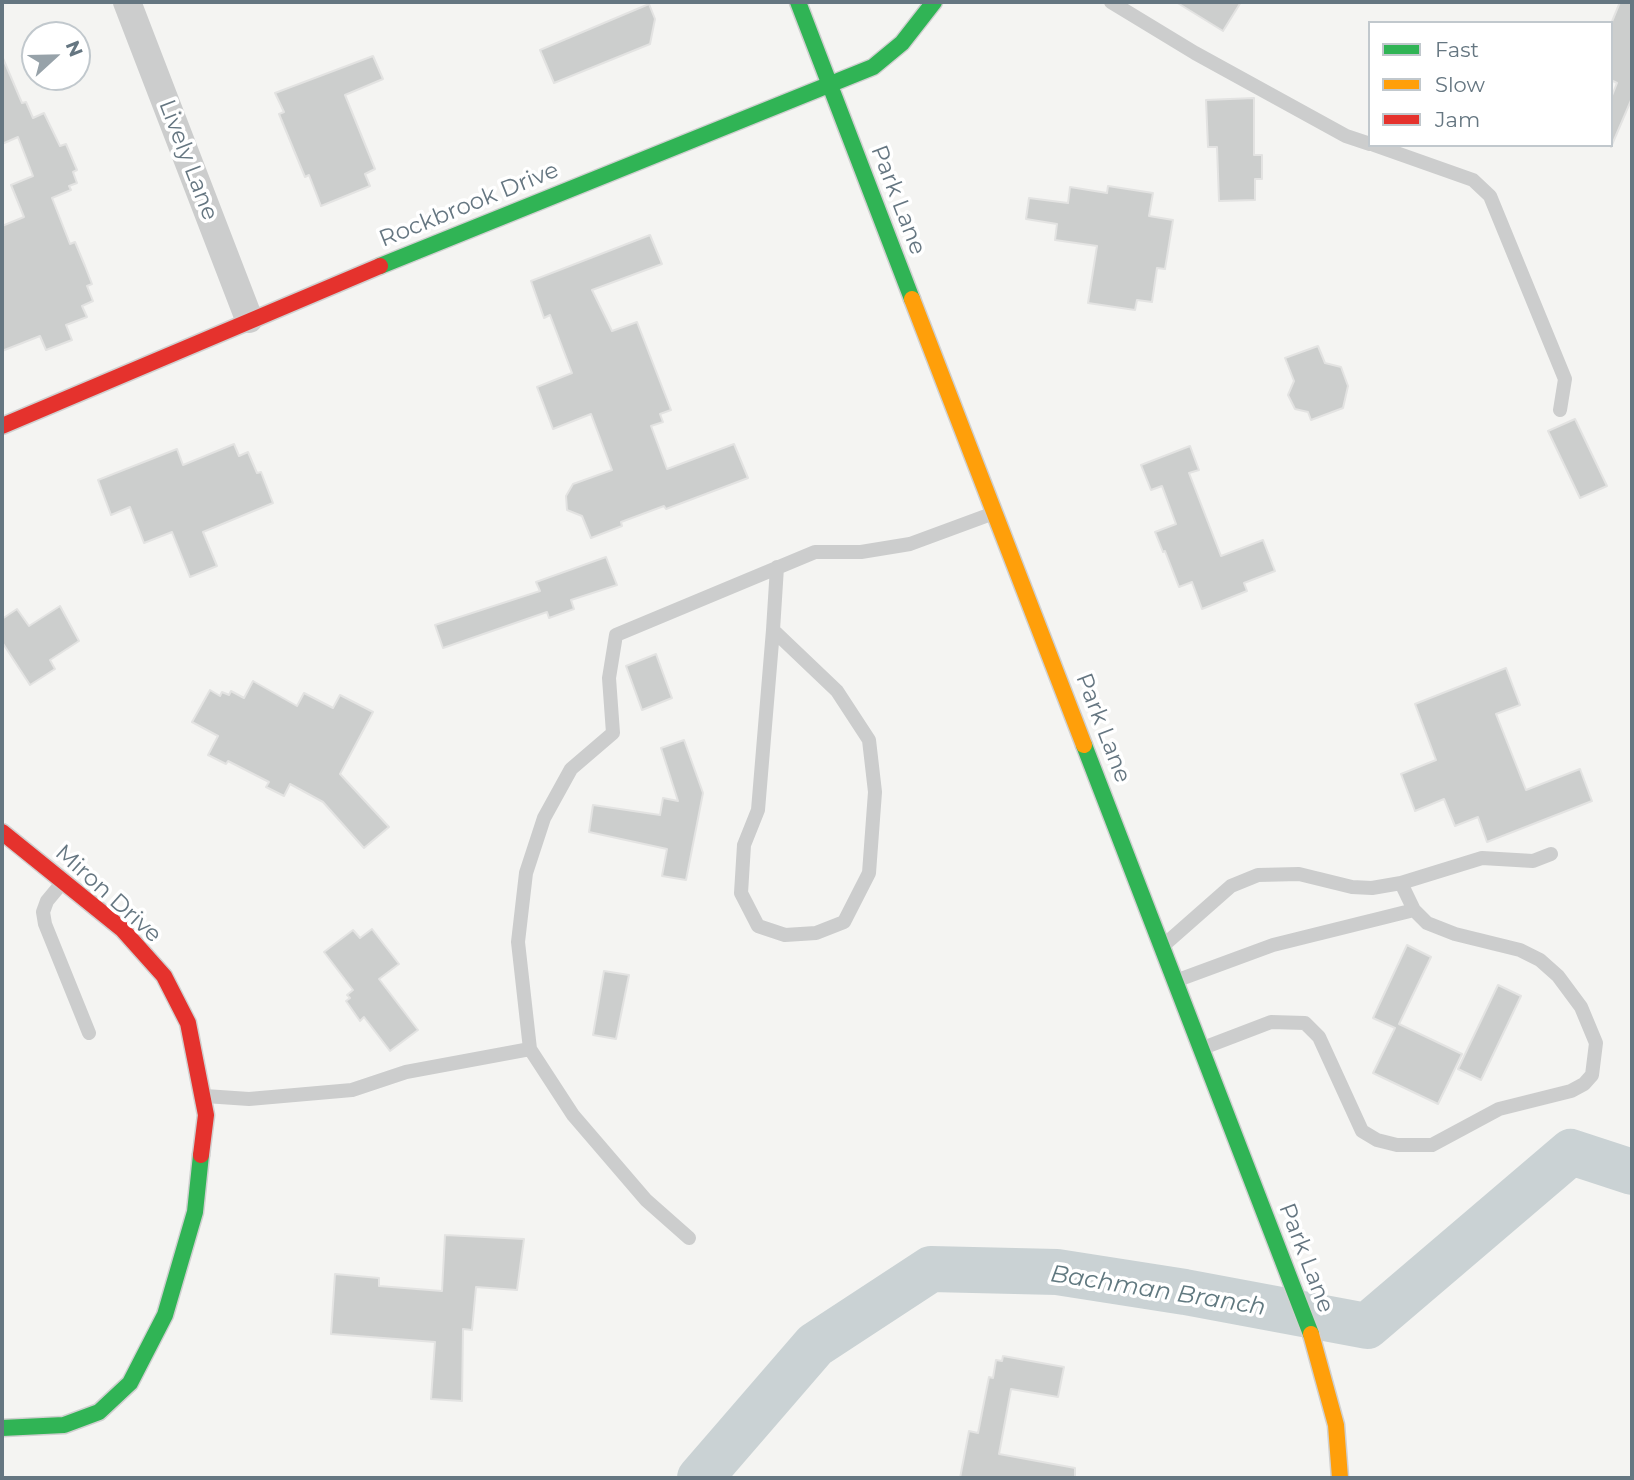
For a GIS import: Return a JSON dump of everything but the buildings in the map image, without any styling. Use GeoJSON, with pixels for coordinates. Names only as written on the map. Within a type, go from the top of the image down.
{"type":"FeatureCollection","features":[{"type":"Feature","properties":{"kind":"street","name":"Lively Lane"},"geometry":{"type":"LineString","coordinates":[[127,2],[249,318]]}},
{"type":"Feature","properties":{"kind":"street","name":"Park Lane"},"geometry":{"type":"LineString","coordinates":[[797,2],[1177,980],[1200,1049],[1316,1346],[1336,1425],[1340,1478]]}},
{"type":"Feature","properties":{"kind":"street","name":"Rockbrook Drive"},"geometry":{"type":"LineString","coordinates":[[2,426],[249,318],[873,67],[902,43],[934,2]]}},
{"type":"Feature","properties":{"kind":"street","name":"Miron Drive"},"geometry":{"type":"LineString","coordinates":[[2,832],[122,929],[163,976],[188,1023],[206,1115],[195,1213],[165,1315],[130,1383],[99,1412],[64,1425],[11,1430],[2,1428]]}},
{"type":"Feature","properties":{"kind":"lane"},"geometry":{"type":"LineString","coordinates":[[1111,2],[1206,59],[1346,136],[1368,144]]}},
{"type":"Feature","properties":{"kind":"lane"},"geometry":{"type":"LineString","coordinates":[[1378,147],[1473,180],[1490,195],[1565,379],[1560,410]]}},
{"type":"Feature","properties":{"kind":"lane"},"geometry":{"type":"LineString","coordinates":[[689,1238],[646,1200],[573,1115],[530,1049],[518,942],[526,873],[544,818],[571,769],[613,733],[609,678],[616,635],[815,552],[861,552],[910,544],[995,513]]}},
{"type":"Feature","properties":{"kind":"lane"},"geometry":{"type":"LineString","coordinates":[[773,630],[837,691],[869,740],[875,792],[869,873],[844,922],[816,933],[785,935],[758,926],[741,893],[744,845],[758,810],[777,567]]}},
{"type":"Feature","properties":{"kind":"lane"},"geometry":{"type":"LineString","coordinates":[[1163,946],[1231,886],[1258,875],[1299,874],[1352,887],[1371,888],[1401,883],[1482,858],[1533,861],[1551,854]]}},
{"type":"Feature","properties":{"kind":"lane"},"geometry":{"type":"LineString","coordinates":[[63,882],[47,901],[45,924],[89,1033]]}},
{"type":"Feature","properties":{"kind":"lane"},"geometry":{"type":"LineString","coordinates":[[1200,1049],[1271,1022],[1304,1023],[1319,1037],[1363,1131],[1377,1140],[1406,1146],[1432,1145],[1499,1109],[1571,1091],[1584,1084],[1592,1074],[1596,1043],[1581,1007],[1558,976],[1540,960],[1520,950],[1455,934],[1427,923],[1413,910],[1401,883]]}},
{"type":"Feature","properties":{"kind":"lane"},"geometry":{"type":"LineString","coordinates":[[1177,980],[1273,945],[1413,910]]}},
{"type":"Feature","properties":{"kind":"lane"},"geometry":{"type":"LineString","coordinates":[[202,1096],[249,1099],[352,1090],[406,1072],[530,1049]]}},
{"type":"Feature","properties":{"kind":"waterway","name":"Bachman Branch"},"geometry":{"type":"LineString","coordinates":[[700,1478],[815,1345],[931,1269],[1057,1272],[1185,1292],[1367,1326],[1571,1152],[1632,1172]]}},
{"type":"Feature","properties":{"kind":"traffic: fast"},"geometry":{"type":"LineString","coordinates":[[798,2],[912,299]]}},
{"type":"Feature","properties":{"kind":"traffic: fast"},"geometry":{"type":"LineString","coordinates":[[380,266],[873,67],[902,43],[934,2]]}},
{"type":"Feature","properties":{"kind":"traffic: fast"},"geometry":{"type":"LineString","coordinates":[[1084,745],[1311,1334]]}},
{"type":"Feature","properties":{"kind":"traffic: fast"},"geometry":{"type":"LineString","coordinates":[[2,1428],[64,1425],[99,1412],[130,1383],[165,1315],[195,1212],[201,1155]]}},
{"type":"Feature","properties":{"kind":"traffic: slow"},"geometry":{"type":"LineString","coordinates":[[912,299],[1084,745]]}},
{"type":"Feature","properties":{"kind":"traffic: slow"},"geometry":{"type":"LineString","coordinates":[[1311,1334],[1336,1425],[1340,1478]]}},
{"type":"Feature","properties":{"kind":"traffic: jam"},"geometry":{"type":"LineString","coordinates":[[2,426],[380,266]]}},
{"type":"Feature","properties":{"kind":"traffic: jam"},"geometry":{"type":"LineString","coordinates":[[2,832],[122,929],[164,976],[188,1023],[206,1115],[201,1155]]}}]}
